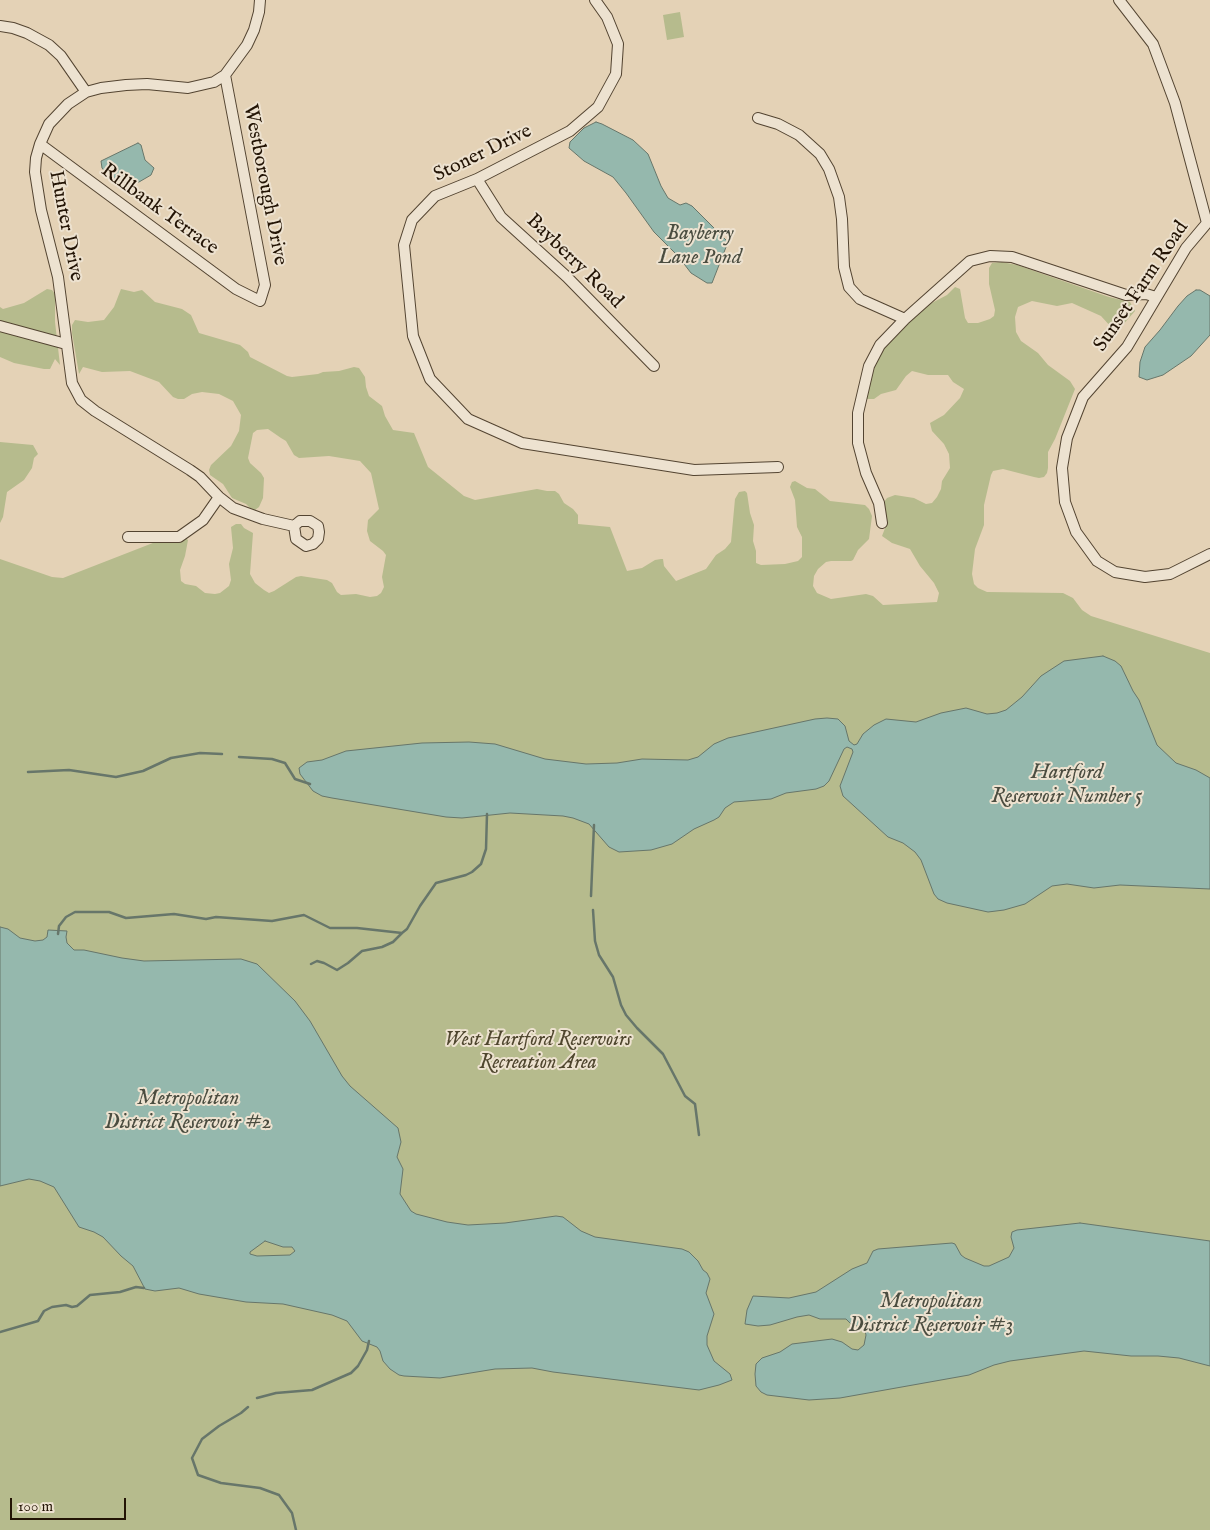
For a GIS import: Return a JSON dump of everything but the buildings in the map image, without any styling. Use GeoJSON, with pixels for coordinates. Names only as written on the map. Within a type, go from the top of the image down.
{"type":"FeatureCollection","features":[{"type":"Feature","properties":{"kind":"street","name":"Hunter Drive"},"geometry":{"type":"LineString","coordinates":[[260,0],[260,12],[254,30],[247,45],[225,75],[209,84],[188,88],[147,84],[101,88],[86,92],[59,112],[49,124],[40,144],[35,172],[56,267],[72,383],[81,400],[94,411],[200,477],[219,497],[233,508],[294,526]]}},
{"type":"Feature","properties":{"kind":"street","name":"Stoner Drive"},"geometry":{"type":"LineString","coordinates":[[595,0],[607,17],[618,44],[616,74],[598,106],[570,131],[477,179],[435,196],[412,220],[404,245],[413,336],[430,379],[468,419],[522,443],[694,470],[778,467]]}},
{"type":"Feature","properties":{"kind":"street"},"geometry":{"type":"LineString","coordinates":[[1119,0],[1153,44],[1175,104],[1208,222]]}},
{"type":"Feature","properties":{"kind":"street"},"geometry":{"type":"LineString","coordinates":[[0,26],[27,32],[49,45],[61,56],[86,92]]}},
{"type":"Feature","properties":{"kind":"street","name":"Westborough Drive"},"geometry":{"type":"LineString","coordinates":[[225,75],[265,285],[260,301]]}},
{"type":"Feature","properties":{"kind":"street"},"geometry":{"type":"LineString","coordinates":[[758,118],[778,124],[799,135],[820,154],[829,169],[839,197],[844,267],[849,287],[860,299],[905,318]]}},
{"type":"Feature","properties":{"kind":"street","name":"Rillbank Terrace"},"geometry":{"type":"LineString","coordinates":[[40,144],[236,289],[260,301]]}},
{"type":"Feature","properties":{"kind":"street","name":"Bayberry Road"},"geometry":{"type":"LineString","coordinates":[[477,179],[501,216],[567,277],[654,366]]}},
{"type":"Feature","properties":{"kind":"street","name":"Sunset Farm Road"},"geometry":{"type":"LineString","coordinates":[[1208,222],[1186,248],[1127,347],[1083,397],[1067,438],[1062,468],[1065,502],[1076,532],[1097,561],[1115,572],[1145,578],[1170,574],[1210,554]]}},
{"type":"Feature","properties":{"kind":"street"},"geometry":{"type":"LineString","coordinates":[[882,523],[879,503],[866,473],[858,443],[858,413],[869,366],[880,345],[905,318],[970,261],[990,256],[1012,256],[1126,295],[1146,294],[1156,297]]}},
{"type":"Feature","properties":{"kind":"street"},"geometry":{"type":"LineString","coordinates":[[0,326],[66,344]]}},
{"type":"Feature","properties":{"kind":"street"},"geometry":{"type":"LineString","coordinates":[[128,537],[179,537],[203,520],[219,497]]}},
{"type":"Feature","properties":{"kind":"green space"},"geometry":{"type":"Polygon","coordinates":[[[680,12],[684,37],[667,40],[663,15],[680,12]]]}},
{"type":"Feature","properties":{"kind":"green space","name":"West Hartford Reservoirs Recreation Area"},"geometry":{"type":"Polygon","coordinates":[[[1002,262],[1017,265],[1109,297],[1130,302],[1135,311],[1117,330],[1112,328],[1101,316],[1072,303],[1057,306],[1032,301],[1018,307],[1015,317],[1016,332],[1021,341],[1038,353],[1048,365],[1070,381],[1075,389],[1048,452],[1048,468],[1044,477],[1039,478],[1003,469],[993,471],[984,505],[984,525],[975,549],[972,574],[974,584],[987,592],[1063,593],[1073,598],[1082,610],[1091,616],[1210,653],[1210,1530],[0,1530],[0,559],[52,577],[63,578],[158,541],[184,537],[188,540],[180,570],[181,581],[185,584],[196,586],[205,593],[215,594],[220,593],[229,586],[231,580],[229,564],[233,548],[231,527],[241,524],[253,533],[250,574],[255,583],[269,593],[301,576],[327,580],[332,583],[341,595],[356,594],[370,597],[377,596],[384,587],[382,577],[386,555],[370,541],[367,531],[368,520],[379,509],[371,473],[360,461],[329,456],[299,458],[294,455],[286,441],[268,429],[257,430],[253,433],[248,458],[250,463],[264,478],[263,498],[259,507],[255,510],[250,508],[246,504],[232,498],[223,484],[210,475],[209,470],[211,465],[231,446],[239,431],[241,415],[233,401],[219,394],[202,392],[192,394],[184,399],[178,399],[173,397],[159,382],[130,371],[102,372],[83,367],[79,374],[72,333],[72,325],[75,320],[88,322],[104,320],[114,307],[121,289],[134,292],[142,290],[155,302],[182,309],[191,315],[199,333],[240,345],[248,352],[250,357],[287,376],[318,374],[354,367],[359,368],[365,377],[369,396],[382,406],[393,430],[414,433],[428,467],[464,496],[475,500],[537,489],[555,491],[564,503],[578,515],[578,524],[610,527],[627,571],[642,568],[655,560],[663,559],[664,566],[676,581],[706,569],[716,555],[731,542],[735,499],[739,492],[745,491],[754,525],[753,541],[756,551],[756,563],[761,565],[785,564],[798,561],[802,557],[802,537],[797,527],[795,500],[790,487],[792,482],[795,481],[807,488],[815,489],[830,501],[865,505],[872,516],[869,539],[858,550],[853,560],[826,562],[818,569],[814,576],[813,586],[817,593],[831,599],[866,594],[873,596],[883,605],[937,602],[939,593],[934,583],[920,566],[910,549],[892,543],[882,536],[887,523],[884,502],[887,498],[895,495],[914,498],[926,504],[932,503],[937,497],[942,481],[950,468],[949,454],[944,444],[932,431],[930,423],[944,415],[960,398],[964,389],[953,382],[948,375],[928,375],[912,371],[896,390],[881,394],[874,399],[866,399],[876,359],[887,343],[926,306],[947,295],[955,287],[960,289],[965,318],[968,323],[978,323],[994,316],[995,310],[989,284],[989,268],[992,263],[1002,262]]]}},
{"type":"Feature","properties":{"kind":"green space"},"geometry":{"type":"Polygon","coordinates":[[[47,289],[52,290],[55,294],[55,322],[60,365],[55,359],[50,369],[44,369],[14,363],[0,357],[0,307],[3,309],[24,303],[47,289]]]}},
{"type":"Feature","properties":{"kind":"green space"},"geometry":{"type":"Polygon","coordinates":[[[0,442],[33,445],[38,454],[34,458],[32,468],[24,480],[7,492],[3,517],[0,523],[0,442]]]}},
{"type":"Feature","properties":{"kind":"water","name":"Bayberry Lane Pond"},"geometry":{"type":"Polygon","coordinates":[[[596,122],[633,140],[648,154],[668,198],[680,205],[686,203],[692,206],[728,242],[712,283],[707,283],[691,273],[678,256],[654,232],[613,177],[584,161],[569,148],[570,142],[584,128],[596,122]]]}},
{"type":"Feature","properties":{"kind":"water"},"geometry":{"type":"Polygon","coordinates":[[[138,143],[141,145],[145,160],[154,168],[151,175],[139,182],[129,184],[107,174],[102,168],[101,161],[138,143]]]}},
{"type":"Feature","properties":{"kind":"water"},"geometry":{"type":"Polygon","coordinates":[[[1196,290],[1200,290],[1210,296],[1210,335],[1191,356],[1163,375],[1147,380],[1139,377],[1140,362],[1145,347],[1178,306],[1196,290]]]}},
{"type":"Feature","properties":{"kind":"water","name":"Hartford Reservoir Number 5"},"geometry":{"type":"Polygon","coordinates":[[[1103,656],[1121,666],[1139,700],[1157,745],[1176,763],[1196,770],[1210,778],[1210,889],[1120,885],[1094,888],[1067,884],[1052,886],[1025,904],[1004,910],[988,912],[947,903],[938,899],[934,894],[921,860],[915,852],[903,843],[888,837],[843,796],[840,786],[853,752],[852,749],[847,747],[844,749],[829,781],[824,786],[816,789],[786,793],[771,799],[734,802],[725,808],[719,817],[694,829],[672,844],[651,850],[619,852],[609,847],[589,824],[563,816],[510,813],[462,818],[446,817],[322,796],[313,791],[300,774],[299,768],[307,762],[322,760],[346,751],[422,743],[469,742],[495,744],[545,759],[586,764],[617,763],[642,759],[688,760],[698,757],[714,744],[728,738],[827,718],[838,719],[845,726],[849,741],[854,745],[874,725],[886,719],[916,722],[941,713],[966,708],[987,714],[1006,710],[1022,697],[1041,676],[1064,661],[1103,656]]]}},
{"type":"Feature","properties":{"kind":"water","name":"Metropolitan District Reservoir #2"},"geometry":{"type":"Polygon","coordinates":[[[0,927],[8,929],[20,938],[35,941],[43,940],[47,937],[48,930],[67,931],[67,943],[74,950],[84,950],[144,961],[241,959],[257,964],[295,1001],[310,1021],[342,1076],[350,1086],[398,1128],[401,1142],[397,1157],[403,1169],[400,1194],[411,1211],[447,1222],[468,1225],[505,1223],[556,1216],[563,1217],[581,1231],[595,1237],[682,1249],[689,1252],[698,1261],[710,1279],[706,1293],[714,1314],[707,1336],[707,1345],[714,1361],[730,1374],[732,1380],[699,1390],[532,1368],[495,1369],[440,1378],[399,1375],[383,1361],[377,1347],[362,1341],[347,1321],[332,1315],[283,1304],[246,1302],[199,1294],[179,1288],[155,1291],[145,1289],[133,1266],[103,1237],[79,1227],[54,1187],[29,1179],[0,1186],[0,927]],[[265,1241],[250,1252],[250,1254],[257,1256],[290,1255],[295,1251],[292,1247],[283,1247],[265,1241]]]}},
{"type":"Feature","properties":{"kind":"water","name":"Metropolitan District Reservoir #3"},"geometry":{"type":"Polygon","coordinates":[[[1080,1223],[1210,1241],[1210,1366],[1179,1358],[1131,1356],[1084,1351],[1010,1361],[969,1375],[840,1398],[809,1400],[767,1395],[756,1386],[756,1364],[762,1358],[780,1352],[792,1344],[832,1339],[858,1350],[864,1345],[866,1335],[864,1327],[852,1325],[846,1319],[820,1319],[809,1315],[770,1325],[745,1324],[747,1310],[753,1296],[789,1298],[816,1292],[852,1269],[867,1263],[873,1251],[878,1249],[952,1243],[955,1244],[961,1255],[965,1258],[984,1266],[989,1266],[1009,1257],[1014,1248],[1011,1237],[1012,1232],[1080,1223]]]}},
{"type":"Feature","properties":{"kind":"waterway"},"geometry":{"type":"LineString","coordinates":[[28,772],[69,770],[116,777],[143,771],[171,758],[200,753],[222,754]]}},
{"type":"Feature","properties":{"kind":"waterway"},"geometry":{"type":"LineString","coordinates":[[239,757],[272,759],[285,763],[295,779],[310,784]]}},
{"type":"Feature","properties":{"kind":"waterway"},"geometry":{"type":"LineString","coordinates":[[58,934],[59,926],[66,917],[75,912],[109,912],[126,918],[174,914],[206,919],[216,917],[272,921],[304,915],[330,928],[357,928],[402,933],[407,929],[436,883],[466,875],[481,864],[486,849],[487,814]]}},
{"type":"Feature","properties":{"kind":"waterway"},"geometry":{"type":"LineString","coordinates":[[591,896],[594,825]]}},
{"type":"Feature","properties":{"kind":"waterway"},"geometry":{"type":"LineString","coordinates":[[593,910],[595,941],[599,955],[613,977],[621,1005],[626,1015],[637,1028],[663,1054],[685,1096],[695,1104],[699,1135]]}},
{"type":"Feature","properties":{"kind":"waterway"},"geometry":{"type":"LineString","coordinates":[[311,964],[317,961],[337,970],[362,951],[382,947],[393,942],[402,933]]}},
{"type":"Feature","properties":{"kind":"waterway"},"geometry":{"type":"LineString","coordinates":[[0,1332],[38,1321],[44,1311],[52,1307],[77,1306],[90,1295],[120,1292],[136,1287],[144,1288]]}},
{"type":"Feature","properties":{"kind":"waterway"},"geometry":{"type":"LineString","coordinates":[[257,1398],[276,1393],[312,1390],[351,1373],[358,1366],[367,1350],[369,1341]]}},
{"type":"Feature","properties":{"kind":"waterway"},"geometry":{"type":"LineString","coordinates":[[248,1407],[202,1439],[192,1458],[198,1475],[221,1483],[260,1488],[279,1495],[292,1513],[296,1530]]}}]}
